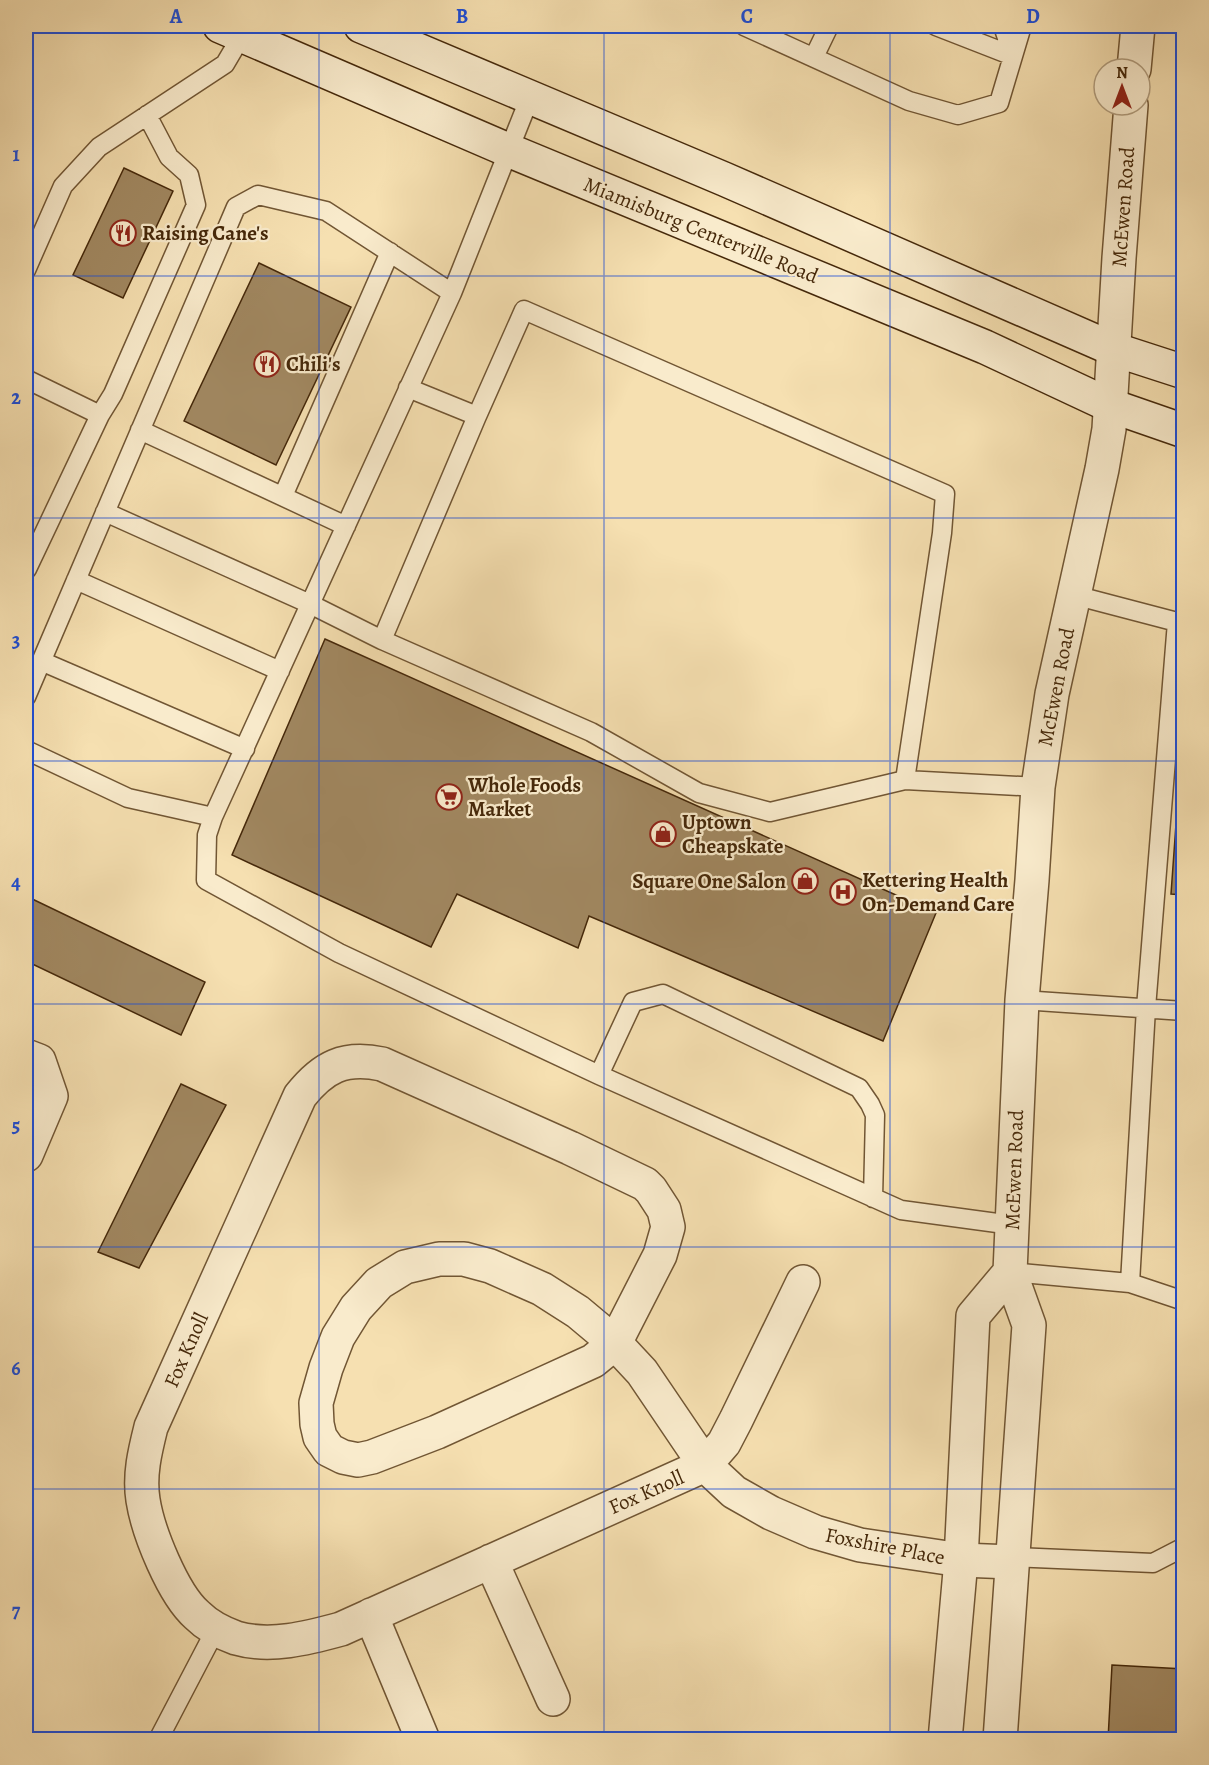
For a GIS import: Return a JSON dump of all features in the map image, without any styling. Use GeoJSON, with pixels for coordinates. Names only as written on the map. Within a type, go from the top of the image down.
{"type":"FeatureCollection","features":[{"type":"Feature","properties":{"kind":"street"},"geometry":{"type":"LineString","coordinates":[[361,26],[724,179],[1113,349],[1184,372]]}},
{"type":"Feature","properties":{"kind":"street"},"geometry":{"type":"LineString","coordinates":[[1135,57],[1138,26]]}},
{"type":"Feature","properties":{"kind":"street","name":"Miamisburg Centerville Road"},"geometry":{"type":"LineString","coordinates":[[237,29],[508,150],[793,269],[899,310],[1109,405],[1184,431]]}},
{"type":"Feature","properties":{"kind":"street","name":"McEwen Road"},"geometry":{"type":"LineString","coordinates":[[1000,1740],[1029,1325],[1010,1272],[1022,1000],[1038,787],[1052,694],[1109,429],[1130,117]]}},
{"type":"Feature","properties":{"kind":"street"},"geometry":{"type":"LineString","coordinates":[[26,1056],[39,1061],[51,1096],[26,1155]]}},
{"type":"Feature","properties":{"kind":"street","name":"Fox Knoll"},"geometry":{"type":"LineString","coordinates":[[705,1465],[642,1372],[615,1343],[578,1312],[542,1289],[490,1266],[464,1259],[439,1259],[405,1267],[378,1283],[356,1308],[338,1337],[316,1403],[320,1437],[330,1450],[343,1458],[358,1460],[372,1458],[437,1432],[593,1361],[615,1343],[660,1255],[668,1227],[664,1210],[645,1184],[382,1064],[369,1061],[349,1062],[330,1068],[313,1080],[300,1096],[151,1427],[143,1463],[143,1499],[150,1533],[181,1597],[197,1616],[216,1629],[238,1638],[268,1642],[302,1639],[341,1629],[705,1465],[724,1443],[803,1282]]}},
{"type":"Feature","properties":{"kind":"street"},"geometry":{"type":"LineString","coordinates":[[945,1740],[961,1560],[974,1316],[1010,1272]]}},
{"type":"Feature","properties":{"kind":"street","name":"Foxshire Place"},"geometry":{"type":"LineString","coordinates":[[705,1465],[734,1492],[771,1514],[814,1532],[860,1545],[961,1560],[1013,1559]]}},
{"type":"Feature","properties":{"kind":"street"},"geometry":{"type":"LineString","coordinates":[[491,1562],[554,1699]]}},
{"type":"Feature","properties":{"kind":"street"},"geometry":{"type":"LineString","coordinates":[[371,1616],[423,1740]]}},
{"type":"Feature","properties":{"kind":"lane"},"geometry":{"type":"LineString","coordinates":[[744,26],[909,102],[958,115],[999,104],[1022,26]]}},
{"type":"Feature","properties":{"kind":"lane"},"geometry":{"type":"LineString","coordinates":[[814,57],[829,26]]}},
{"type":"Feature","properties":{"kind":"lane"},"geometry":{"type":"LineString","coordinates":[[936,26],[1013,56]]}},
{"type":"Feature","properties":{"kind":"lane"},"geometry":{"type":"LineString","coordinates":[[1003,26],[1013,56]]}},
{"type":"Feature","properties":{"kind":"lane"},"geometry":{"type":"LineString","coordinates":[[26,270],[63,186],[99,147],[225,64],[237,29]]}},
{"type":"Feature","properties":{"kind":"lane"},"geometry":{"type":"LineString","coordinates":[[530,97],[452,293],[213,817],[207,835],[206,880],[339,953],[599,1075],[873,1198],[902,1210],[1012,1225]]}},
{"type":"Feature","properties":{"kind":"lane"},"geometry":{"type":"LineString","coordinates":[[26,569],[100,415],[113,394],[195,205],[189,175],[169,157],[147,115]]}},
{"type":"Feature","properties":{"kind":"lane"},"geometry":{"type":"LineString","coordinates":[[26,697],[236,207],[258,195],[326,211],[452,293]]}},
{"type":"Feature","properties":{"kind":"lane"},"geometry":{"type":"LineString","coordinates":[[283,496],[390,252]]}},
{"type":"Feature","properties":{"kind":"lane"},"geometry":{"type":"LineString","coordinates":[[382,640],[524,310],[945,494],[942,533],[905,780]]}},
{"type":"Feature","properties":{"kind":"lane"},"geometry":{"type":"LineString","coordinates":[[26,379],[100,415]]}},
{"type":"Feature","properties":{"kind":"lane"},"geometry":{"type":"LineString","coordinates":[[408,388],[477,416]]}},
{"type":"Feature","properties":{"kind":"lane"},"geometry":{"type":"LineString","coordinates":[[140,430],[346,526]]}},
{"type":"Feature","properties":{"kind":"lane"},"geometry":{"type":"LineString","coordinates":[[105,512],[310,604],[382,640],[591,732],[699,793],[770,812],[905,780],[1038,787]]}},
{"type":"Feature","properties":{"kind":"lane"},"geometry":{"type":"LineString","coordinates":[[76,580],[280,671]]}},
{"type":"Feature","properties":{"kind":"lane"},"geometry":{"type":"LineString","coordinates":[[1074,595],[1180,623],[1146,1008],[1130,1283]]}},
{"type":"Feature","properties":{"kind":"lane"},"geometry":{"type":"LineString","coordinates":[[41,661],[244,748]]}},
{"type":"Feature","properties":{"kind":"lane"},"geometry":{"type":"LineString","coordinates":[[26,750],[128,798],[213,817]]}},
{"type":"Feature","properties":{"kind":"lane"},"geometry":{"type":"LineString","coordinates":[[599,1075],[633,1002],[663,994],[859,1088],[875,1115],[873,1198]]}},
{"type":"Feature","properties":{"kind":"lane"},"geometry":{"type":"LineString","coordinates":[[1022,1000],[1184,1011]]}},
{"type":"Feature","properties":{"kind":"lane"},"geometry":{"type":"LineString","coordinates":[[1010,1272],[1130,1283],[1184,1302]]}},
{"type":"Feature","properties":{"kind":"lane"},"geometry":{"type":"LineString","coordinates":[[1013,1559],[1153,1563],[1184,1547]]}},
{"type":"Feature","properties":{"kind":"lane"},"geometry":{"type":"LineString","coordinates":[[158,1740],[216,1629]]}},
{"type":"Feature","properties":{"kind":"building","name":"Raising Cane's"},"geometry":{"type":"Polygon","coordinates":[[[124,168],[173,191],[123,298],[73,275],[124,168]]]}},
{"type":"Feature","properties":{"kind":"building","name":"Chili's"},"geometry":{"type":"Polygon","coordinates":[[[259,263],[351,307],[276,465],[184,421],[259,263]]]}},
{"type":"Feature","properties":{"kind":"building"},"geometry":{"type":"Polygon","coordinates":[[[325,639],[936,913],[883,1041],[589,916],[578,948],[457,894],[431,947],[232,855],[325,639]]]}},
{"type":"Feature","properties":{"kind":"building"},"geometry":{"type":"Polygon","coordinates":[[[1184,712],[1184,895],[1171,894],[1184,712]]]}},
{"type":"Feature","properties":{"kind":"building"},"geometry":{"type":"Polygon","coordinates":[[[26,896],[205,982],[181,1035],[26,961],[26,896]]]}},
{"type":"Feature","properties":{"kind":"building"},"geometry":{"type":"Polygon","coordinates":[[[181,1084],[226,1105],[139,1268],[98,1252],[181,1084]]]}},
{"type":"Feature","properties":{"kind":"building"},"geometry":{"type":"Polygon","coordinates":[[[1112,1665],[1184,1669],[1184,1740],[1108,1740],[1112,1665]]]}},
{"type":"Feature","properties":{"kind":"place","name":"Raising Cane's"},"geometry":{"type":"Point","coordinates":[123,233]}},
{"type":"Feature","properties":{"kind":"place","name":"Chili's"},"geometry":{"type":"Point","coordinates":[267,364]}},
{"type":"Feature","properties":{"kind":"place","name":"Whole Foods Market"},"geometry":{"type":"Point","coordinates":[449,797]}},
{"type":"Feature","properties":{"kind":"place","name":"Uptown Cheapskate"},"geometry":{"type":"Point","coordinates":[663,834]}},
{"type":"Feature","properties":{"kind":"place","name":"Square One Salon"},"geometry":{"type":"Point","coordinates":[805,881]}},
{"type":"Feature","properties":{"kind":"place","name":"Kettering Health On-Demand Care"},"geometry":{"type":"Point","coordinates":[843,892]}}]}
